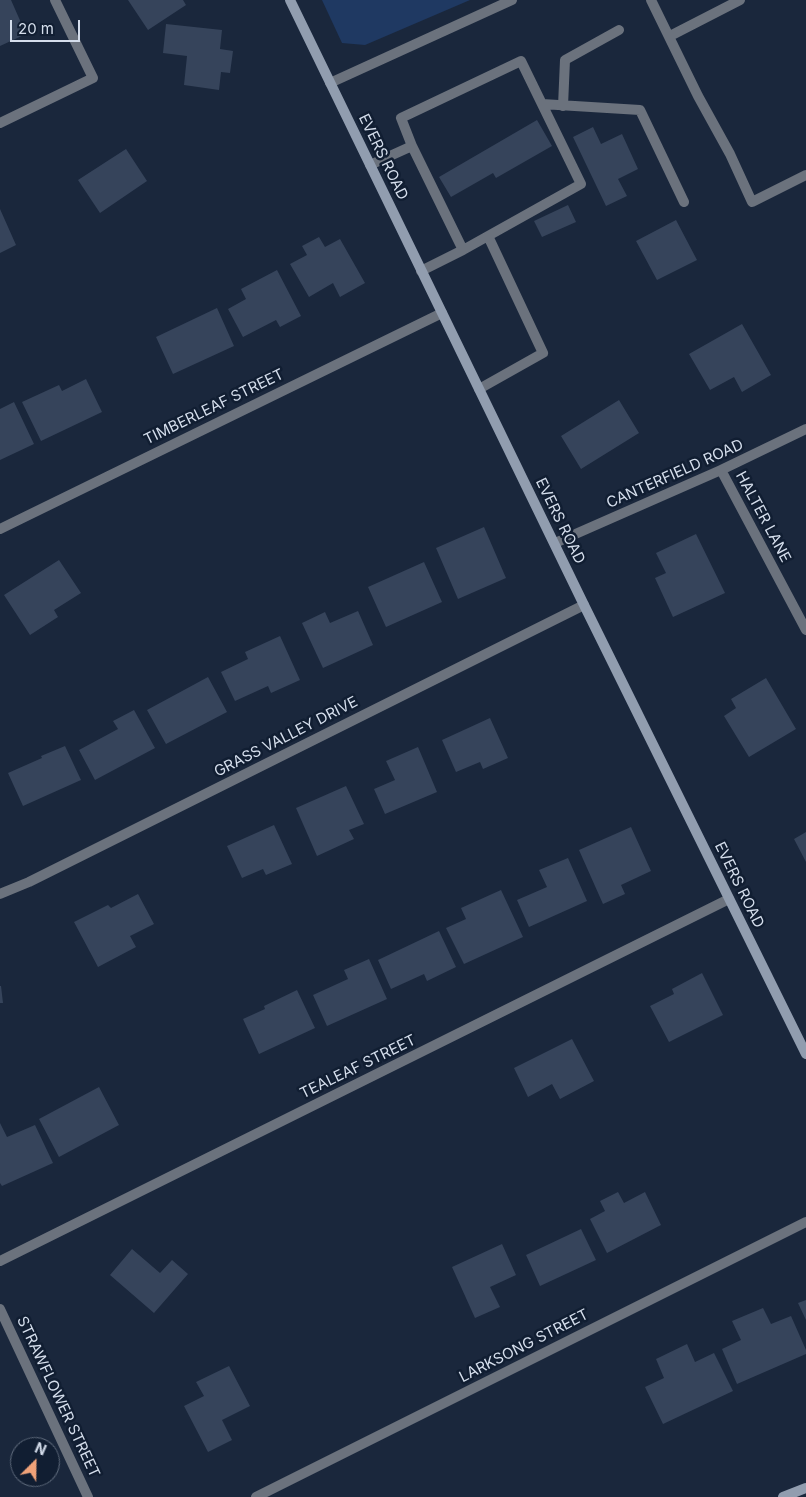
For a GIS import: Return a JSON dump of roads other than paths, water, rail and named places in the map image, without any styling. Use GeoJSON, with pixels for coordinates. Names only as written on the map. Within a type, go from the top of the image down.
{"type":"FeatureCollection","features":[{"type":"Feature","properties":{"kind":"main road","name":"EVERS ROAD"},"geometry":{"type":"LineString","coordinates":[[290,0],[584,606],[806,1054]]}},
{"type":"Feature","properties":{"kind":"main road"},"geometry":{"type":"LineString","coordinates":[[783,1497],[806,1488]]}},
{"type":"Feature","properties":{"kind":"street"},"geometry":{"type":"LineString","coordinates":[[0,124],[93,78],[55,0]]}},
{"type":"Feature","properties":{"kind":"street"},"geometry":{"type":"LineString","coordinates":[[330,83],[512,0]]}},
{"type":"Feature","properties":{"kind":"street"},"geometry":{"type":"LineString","coordinates":[[651,0],[698,96],[730,154],[752,202],[806,175]]}},
{"type":"Feature","properties":{"kind":"street"},"geometry":{"type":"LineString","coordinates":[[670,36],[740,0]]}},
{"type":"Feature","properties":{"kind":"street"},"geometry":{"type":"LineString","coordinates":[[563,106],[566,60],[620,30]]}},
{"type":"Feature","properties":{"kind":"street"},"geometry":{"type":"LineString","coordinates":[[421,271],[463,250],[581,184],[521,61],[401,118],[412,146],[463,250]]}},
{"type":"Feature","properties":{"kind":"street"},"geometry":{"type":"LineString","coordinates":[[542,104],[640,110],[684,202]]}},
{"type":"Feature","properties":{"kind":"street"},"geometry":{"type":"LineString","coordinates":[[370,165],[412,146]]}},
{"type":"Feature","properties":{"kind":"street"},"geometry":{"type":"LineString","coordinates":[[479,389],[543,353],[488,236]]}},
{"type":"Feature","properties":{"kind":"street","name":"TIMBERLEAF STREET"},"geometry":{"type":"LineString","coordinates":[[0,529],[442,313]]}},
{"type":"Feature","properties":{"kind":"street","name":"CANTERFIELD ROAD"},"geometry":{"type":"LineString","coordinates":[[555,544],[721,470],[806,429]]}},
{"type":"Feature","properties":{"kind":"street","name":"HALTER LANE"},"geometry":{"type":"LineString","coordinates":[[721,470],[806,630]]}},
{"type":"Feature","properties":{"kind":"street","name":"GRASS VALLEY DRIVE"},"geometry":{"type":"LineString","coordinates":[[0,894],[29,882],[584,606]]}},
{"type":"Feature","properties":{"kind":"street","name":"TEALEAF STREET"},"geometry":{"type":"LineString","coordinates":[[0,1261],[729,899]]}},
{"type":"Feature","properties":{"kind":"street","name":"LARKSONG STREET"},"geometry":{"type":"LineString","coordinates":[[256,1497],[806,1222]]}},
{"type":"Feature","properties":{"kind":"street","name":"STRAWFLOWER STREET"},"geometry":{"type":"LineString","coordinates":[[0,1310],[88,1497]]}}]}
